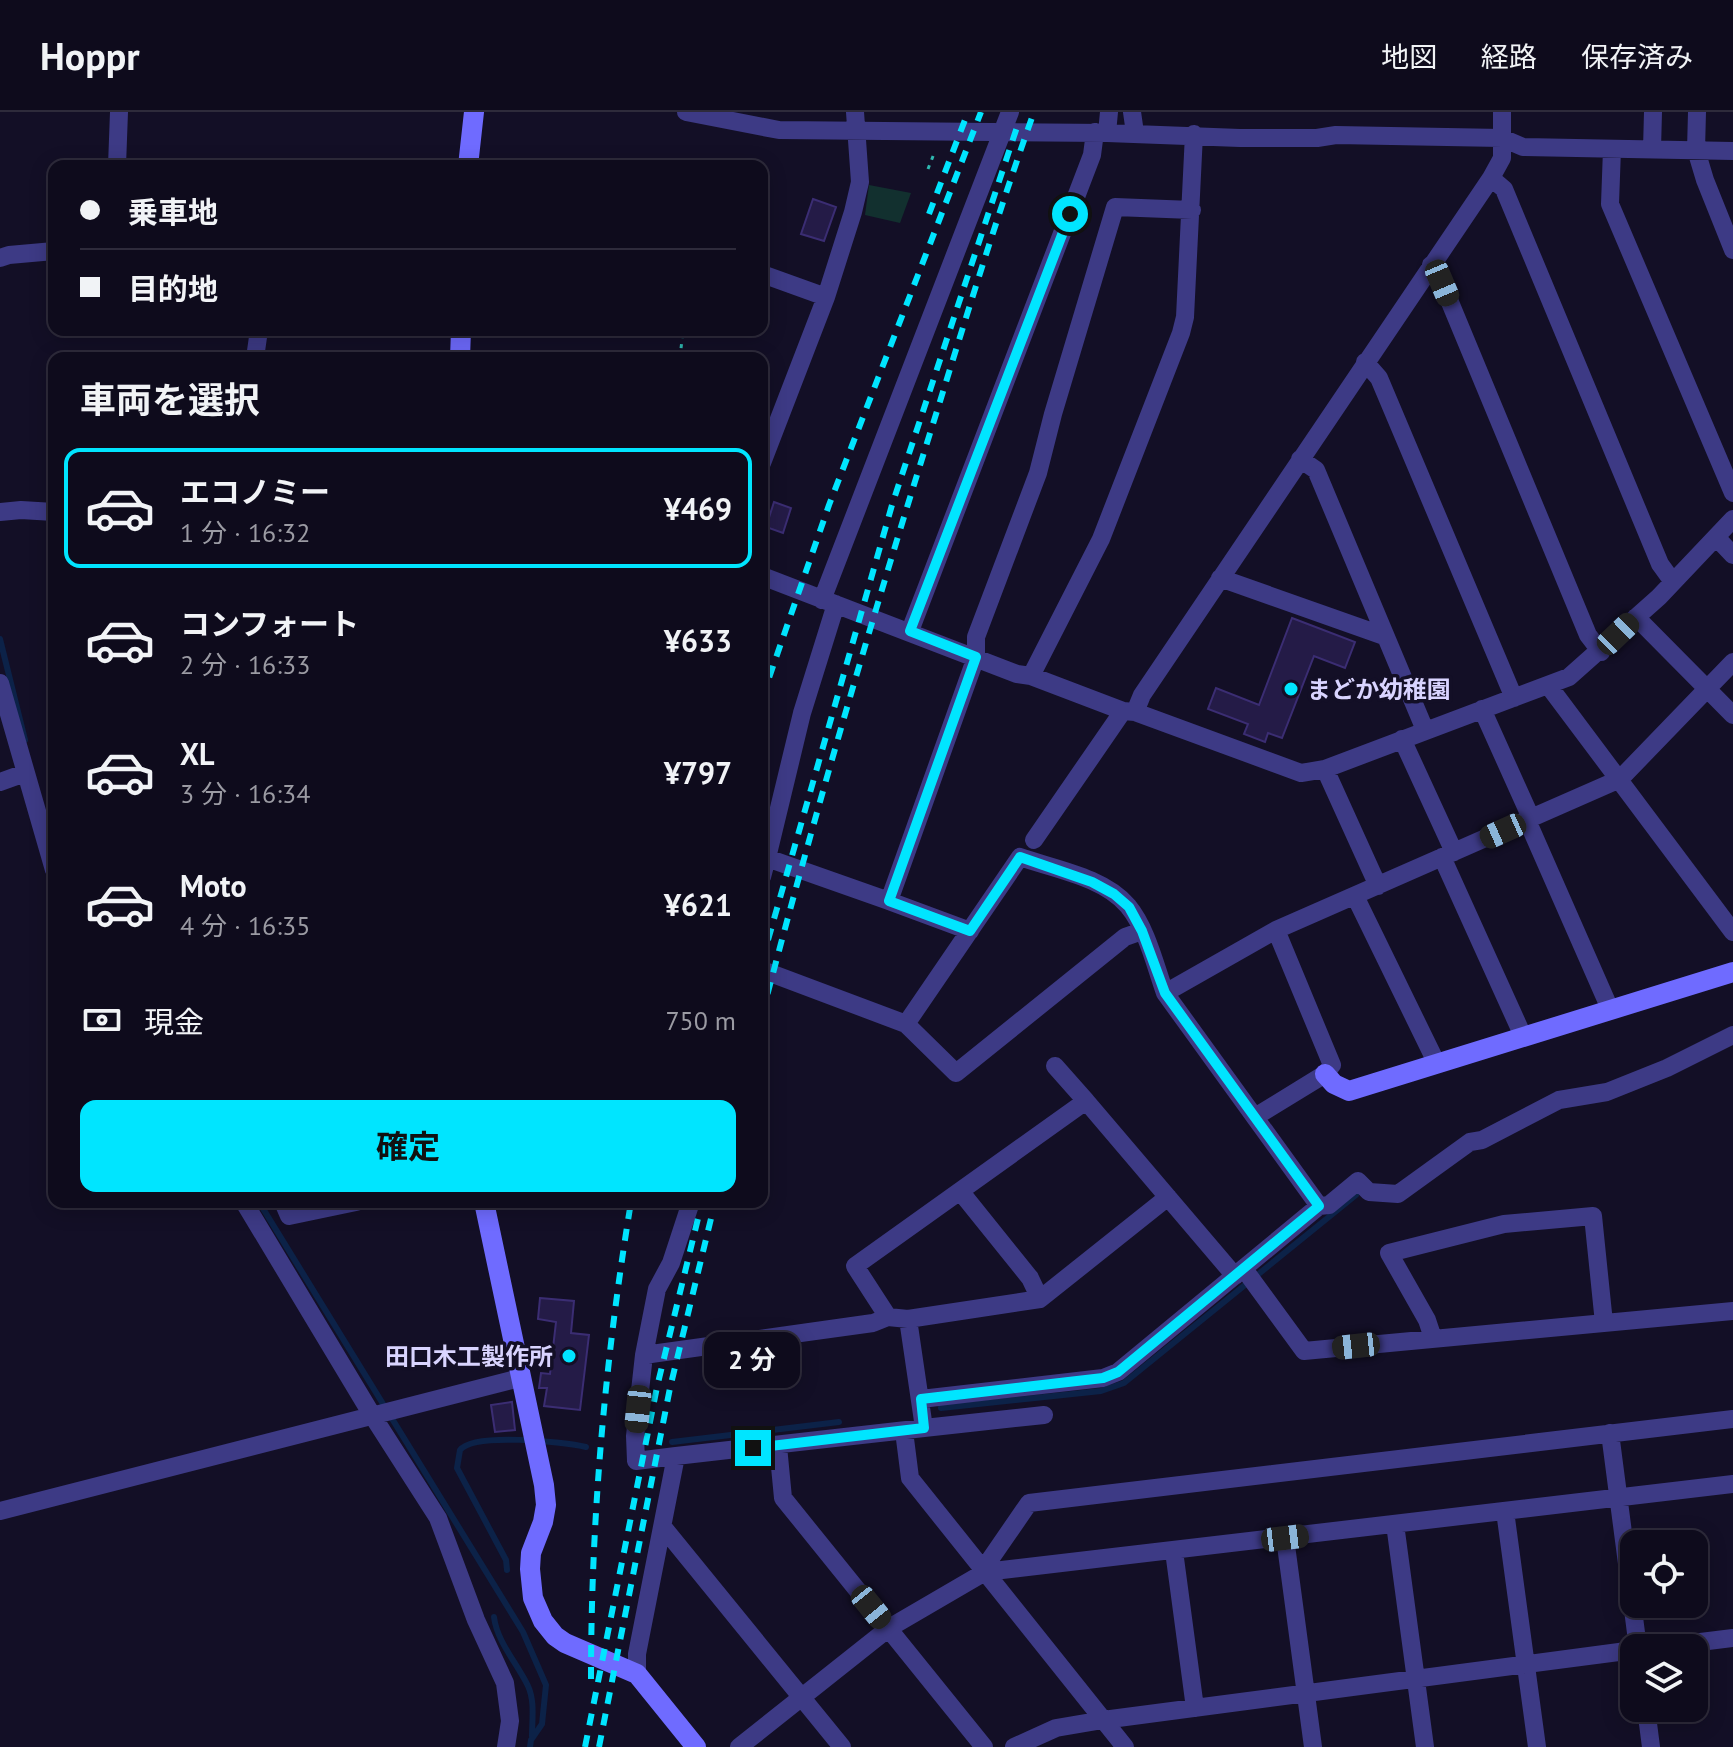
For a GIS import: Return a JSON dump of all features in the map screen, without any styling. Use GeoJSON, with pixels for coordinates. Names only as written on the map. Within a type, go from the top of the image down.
{"type":"FeatureCollection","features":[{"type":"Feature","properties":{"kind":"main road"},"geometry":{"type":"LineString","coordinates":[[469,160],[474,112]]}},
{"type":"Feature","properties":{"kind":"main road"},"geometry":{"type":"LineString","coordinates":[[1325,1074],[1334,1084],[1349,1091],[1733,972]]}},
{"type":"Feature","properties":{"kind":"main road"},"geometry":{"type":"LineString","coordinates":[[485,1208],[546,1505],[531,1553],[530,1583],[537,1611],[555,1636],[565,1643],[637,1674],[696,1747]]}},
{"type":"Feature","properties":{"kind":"street"},"geometry":{"type":"LineString","coordinates":[[117,160],[119,112]]}},
{"type":"Feature","properties":{"kind":"street"},"geometry":{"type":"LineString","coordinates":[[686,112],[779,130],[1101,132],[1240,138],[1317,138],[1336,135],[1502,138],[1523,147],[1733,151]]}},
{"type":"Feature","properties":{"kind":"street"},"geometry":{"type":"LineString","coordinates":[[768,447],[826,297],[860,182],[855,112]]}},
{"type":"Feature","properties":{"kind":"street"},"geometry":{"type":"LineString","coordinates":[[768,854],[829,602],[1010,112]]}},
{"type":"Feature","properties":{"kind":"street"},"geometry":{"type":"LineString","coordinates":[[910,631],[1109,112]]}},
{"type":"Feature","properties":{"kind":"street"},"geometry":{"type":"LineString","coordinates":[[1132,112],[1135,133]]}},
{"type":"Feature","properties":{"kind":"street"},"geometry":{"type":"LineString","coordinates":[[1034,840],[1142,695],[1491,178],[1502,158],[1502,112]]}},
{"type":"Feature","properties":{"kind":"street"},"geometry":{"type":"LineString","coordinates":[[1652,149],[1653,112]]}},
{"type":"Feature","properties":{"kind":"street"},"geometry":{"type":"LineString","coordinates":[[1697,112],[1696,150],[1733,250]]}},
{"type":"Feature","properties":{"kind":"street"},"geometry":{"type":"LineString","coordinates":[[1031,676],[1101,539],[1181,333],[1185,317],[1192,210],[1194,134]]}},
{"type":"Feature","properties":{"kind":"street"},"geometry":{"type":"LineString","coordinates":[[1612,149],[1610,204],[1733,493]]}},
{"type":"Feature","properties":{"kind":"street"},"geometry":{"type":"LineString","coordinates":[[1491,178],[1504,189],[1660,564],[1673,582]]}},
{"type":"Feature","properties":{"kind":"street"},"geometry":{"type":"LineString","coordinates":[[889,901],[976,657],[976,637],[1038,473],[1115,207],[1192,210]]}},
{"type":"Feature","properties":{"kind":"street"},"geometry":{"type":"LineString","coordinates":[[0,258],[48,252]]}},
{"type":"Feature","properties":{"kind":"street"},"geometry":{"type":"LineString","coordinates":[[1431,265],[1442,283],[1588,635],[1601,652]]}},
{"type":"Feature","properties":{"kind":"street"},"geometry":{"type":"LineString","coordinates":[[768,276],[826,297]]}},
{"type":"Feature","properties":{"kind":"street"},"geometry":{"type":"LineString","coordinates":[[1365,362],[1379,378],[1514,698]]}},
{"type":"Feature","properties":{"kind":"street"},"geometry":{"type":"LineString","coordinates":[[1300,459],[1316,470],[1425,730]]}},
{"type":"Feature","properties":{"kind":"street"},"geometry":{"type":"LineString","coordinates":[[0,512],[48,512]]}},
{"type":"Feature","properties":{"kind":"street"},"geometry":{"type":"LineString","coordinates":[[768,578],[1017,674],[1031,676],[1301,773],[1325,769],[1569,677],[1601,652],[1733,519]]}},
{"type":"Feature","properties":{"kind":"street"},"geometry":{"type":"LineString","coordinates":[[1716,537],[1733,555]]}},
{"type":"Feature","properties":{"kind":"street"},"geometry":{"type":"LineString","coordinates":[[1220,578],[1384,636]]}},
{"type":"Feature","properties":{"kind":"street"},"geometry":{"type":"LineString","coordinates":[[1636,617],[1733,715]]}},
{"type":"Feature","properties":{"kind":"street"},"geometry":{"type":"LineString","coordinates":[[1165,993],[1276,930],[1620,779],[1733,662]]}},
{"type":"Feature","properties":{"kind":"street"},"geometry":{"type":"LineString","coordinates":[[0,683],[48,850]]}},
{"type":"Feature","properties":{"kind":"street"},"geometry":{"type":"LineString","coordinates":[[1548,685],[1733,932]]}},
{"type":"Feature","properties":{"kind":"street"},"geometry":{"type":"LineString","coordinates":[[1482,709],[1610,1009]]}},
{"type":"Feature","properties":{"kind":"street"},"geometry":{"type":"LineString","coordinates":[[1402,739],[1523,1036]]}},
{"type":"Feature","properties":{"kind":"street"},"geometry":{"type":"LineString","coordinates":[[1325,769],[1378,886]]}},
{"type":"Feature","properties":{"kind":"street"},"geometry":{"type":"LineString","coordinates":[[0,782],[25,773]]}},
{"type":"Feature","properties":{"kind":"street"},"geometry":{"type":"LineString","coordinates":[[906,1024],[1020,857],[1092,882],[1129,907],[1142,931],[1165,993],[1319,1206]]}},
{"type":"Feature","properties":{"kind":"street"},"geometry":{"type":"LineString","coordinates":[[768,858],[970,931]]}},
{"type":"Feature","properties":{"kind":"street"},"geometry":{"type":"LineString","coordinates":[[1355,896],[1436,1062]]}},
{"type":"Feature","properties":{"kind":"street"},"geometry":{"type":"LineString","coordinates":[[1255,1117],[1325,1074],[1332,1065],[1276,930]]}},
{"type":"Feature","properties":{"kind":"street"},"geometry":{"type":"LineString","coordinates":[[768,972],[906,1024],[956,1073],[1125,937],[1142,931]]}},
{"type":"Feature","properties":{"kind":"street"},"geometry":{"type":"LineString","coordinates":[[921,1399],[1118,1372],[1246,1276],[1319,1206],[1329,1205],[1358,1181],[1369,1192],[1398,1194],[1470,1142],[1482,1140],[1559,1100],[1607,1092],[1667,1068],[1733,1035]]}},
{"type":"Feature","properties":{"kind":"street"},"geometry":{"type":"LineString","coordinates":[[1055,1066],[1168,1197],[1246,1276],[1304,1351],[1733,1311]]}},
{"type":"Feature","properties":{"kind":"street"},"geometry":{"type":"LineString","coordinates":[[888,1317],[855,1266],[1086,1101]]}},
{"type":"Feature","properties":{"kind":"street"},"geometry":{"type":"LineString","coordinates":[[960,1191],[1030,1278],[1040,1299]]}},
{"type":"Feature","properties":{"kind":"street"},"geometry":{"type":"LineString","coordinates":[[644,1355],[873,1323],[888,1317],[908,1319],[1040,1299],[1168,1197]]}},
{"type":"Feature","properties":{"kind":"street"},"geometry":{"type":"LineString","coordinates":[[248,1208],[438,1518],[476,1620],[505,1683],[510,1721],[506,1747]]}},
{"type":"Feature","properties":{"kind":"street"},"geometry":{"type":"LineString","coordinates":[[286,1208],[289,1216],[327,1208]]}},
{"type":"Feature","properties":{"kind":"street"},"geometry":{"type":"LineString","coordinates":[[689,1208],[671,1263],[657,1289],[644,1355],[635,1436],[636,1461],[1044,1415]]}},
{"type":"Feature","properties":{"kind":"street"},"geometry":{"type":"LineString","coordinates":[[1433,1338],[1427,1320],[1389,1253],[1463,1237],[1504,1224],[1593,1216],[1604,1323]]}},
{"type":"Feature","properties":{"kind":"street"},"geometry":{"type":"LineString","coordinates":[[908,1319],[924,1428]]}},
{"type":"Feature","properties":{"kind":"street"},"geometry":{"type":"LineString","coordinates":[[0,1511],[520,1378]]}},
{"type":"Feature","properties":{"kind":"street"},"geometry":{"type":"LineString","coordinates":[[985,1572],[989,1561],[1029,1503],[1733,1419]]}},
{"type":"Feature","properties":{"kind":"street"},"geometry":{"type":"LineString","coordinates":[[904,1431],[910,1478],[1125,1747]]}},
{"type":"Feature","properties":{"kind":"street"},"geometry":{"type":"LineString","coordinates":[[1610,1433],[1634,1634]]}},
{"type":"Feature","properties":{"kind":"street"},"geometry":{"type":"LineString","coordinates":[[778,1446],[783,1498],[984,1747]]}},
{"type":"Feature","properties":{"kind":"street"},"geometry":{"type":"LineString","coordinates":[[637,1674],[637,1654],[676,1456]]}},
{"type":"Feature","properties":{"kind":"street"},"geometry":{"type":"LineString","coordinates":[[739,1747],[889,1628],[985,1572],[1732,1484],[1733,1503]]}},
{"type":"Feature","properties":{"kind":"street"},"geometry":{"type":"LineString","coordinates":[[1505,1511],[1537,1747]]}},
{"type":"Feature","properties":{"kind":"street"},"geometry":{"type":"LineString","coordinates":[[1395,1524],[1425,1747]]}},
{"type":"Feature","properties":{"kind":"street"},"geometry":{"type":"LineString","coordinates":[[663,1527],[842,1747]]}},
{"type":"Feature","properties":{"kind":"street"},"geometry":{"type":"LineString","coordinates":[[1285,1538],[1313,1747]]}},
{"type":"Feature","properties":{"kind":"street"},"geometry":{"type":"LineString","coordinates":[[1174,1551],[1195,1708]]}},
{"type":"Feature","properties":{"kind":"street"},"geometry":{"type":"LineString","coordinates":[[1708,1641],[1733,1638]]}},
{"type":"Feature","properties":{"kind":"street"},"geometry":{"type":"LineString","coordinates":[[1014,1747],[1056,1728],[1103,1720],[1620,1651]]}},
{"type":"Feature","properties":{"kind":"street"},"geometry":{"type":"LineString","coordinates":[[1648,1722],[1651,1747]]}},
{"type":"Feature","properties":{"kind":"green space"},"geometry":{"type":"Polygon","coordinates":[[[869,185],[911,193],[900,223],[865,215],[869,185]]]}},
{"type":"Feature","properties":{"kind":"building"},"geometry":{"type":"Polygon","coordinates":[[[813,199],[836,207],[824,241],[801,234],[813,199]]]}},
{"type":"Feature","properties":{"kind":"building"},"geometry":{"type":"Polygon","coordinates":[[[774,502],[791,508],[783,533],[768,528],[774,502]]]}},
{"type":"Feature","properties":{"kind":"building"},"geometry":{"type":"Polygon","coordinates":[[[1292,618],[1355,642],[1345,668],[1314,656],[1282,738],[1268,733],[1265,742],[1244,734],[1248,724],[1208,709],[1216,688],[1259,705],[1292,618]]]}},
{"type":"Feature","properties":{"kind":"building","name":"田口木工製作所"},"geometry":{"type":"Polygon","coordinates":[[[540,1298],[574,1301],[571,1333],[589,1335],[580,1410],[544,1406],[547,1388],[539,1388],[541,1373],[550,1374],[556,1322],[538,1319],[540,1298]]]}},
{"type":"Feature","properties":{"kind":"building"},"geometry":{"type":"Polygon","coordinates":[[[512,1402],[515,1430],[495,1432],[491,1405],[512,1402]]]}},
{"type":"Feature","properties":{"kind":"waterway"},"geometry":{"type":"LineString","coordinates":[[0,639],[25,740]]}},
{"type":"Feature","properties":{"kind":"waterway"},"geometry":{"type":"LineString","coordinates":[[941,1408],[1101,1391],[1124,1383],[1356,1195]]}},
{"type":"Feature","properties":{"kind":"waterway"},"geometry":{"type":"LineString","coordinates":[[263,1208],[523,1632],[546,1685],[542,1724],[530,1747]]}},
{"type":"Feature","properties":{"kind":"waterway"},"geometry":{"type":"LineString","coordinates":[[672,1442],[839,1422]]}},
{"type":"Feature","properties":{"kind":"waterway"},"geometry":{"type":"LineString","coordinates":[[507,1570],[506,1560],[457,1468],[460,1450],[469,1444],[500,1440],[586,1447]]}},
{"type":"Feature","properties":{"kind":"waterway"},"geometry":{"type":"LineString","coordinates":[[494,1617],[503,1644],[524,1677],[532,1698],[532,1736]]}},
{"type":"Feature","properties":{"kind":"railway"},"geometry":{"type":"LineString","coordinates":[[929,214],[968,112]]}},
{"type":"Feature","properties":{"kind":"railway"},"geometry":{"type":"LineString","coordinates":[[768,681],[829,505],[981,112]]}},
{"type":"Feature","properties":{"kind":"railway"},"geometry":{"type":"LineString","coordinates":[[768,993],[824,787],[891,561],[984,261],[1034,112]]}},
{"type":"Feature","properties":{"kind":"railway"},"geometry":{"type":"LineString","coordinates":[[768,940],[892,505],[1017,127]]}},
{"type":"Feature","properties":{"kind":"railway"},"geometry":{"type":"LineString","coordinates":[[591,1679],[601,1439],[630,1208]]}},
{"type":"Feature","properties":{"kind":"railway"},"geometry":{"type":"LineString","coordinates":[[585,1747],[657,1387],[701,1208]]}},
{"type":"Feature","properties":{"kind":"railway"},"geometry":{"type":"LineString","coordinates":[[599,1747],[670,1388],[714,1208]]}},
{"type":"Feature","properties":{"kind":"place","name":"まどか幼稚園"},"geometry":{"type":"Point","coordinates":[1291,689]}},
{"type":"Feature","properties":{"kind":"place","name":"田口木工製作所"},"geometry":{"type":"Point","coordinates":[569,1356]}},
{"type":"Feature","properties":{"kind":"route"},"geometry":{"type":"LineString","coordinates":[[753,1448],[924,1428],[921,1399],[1103,1378],[1118,1372],[1319,1206],[1165,993],[1142,931],[1129,907],[1114,894],[1092,882],[1020,857],[970,931],[889,901],[976,657],[910,631],[1070,214]]}}]}
